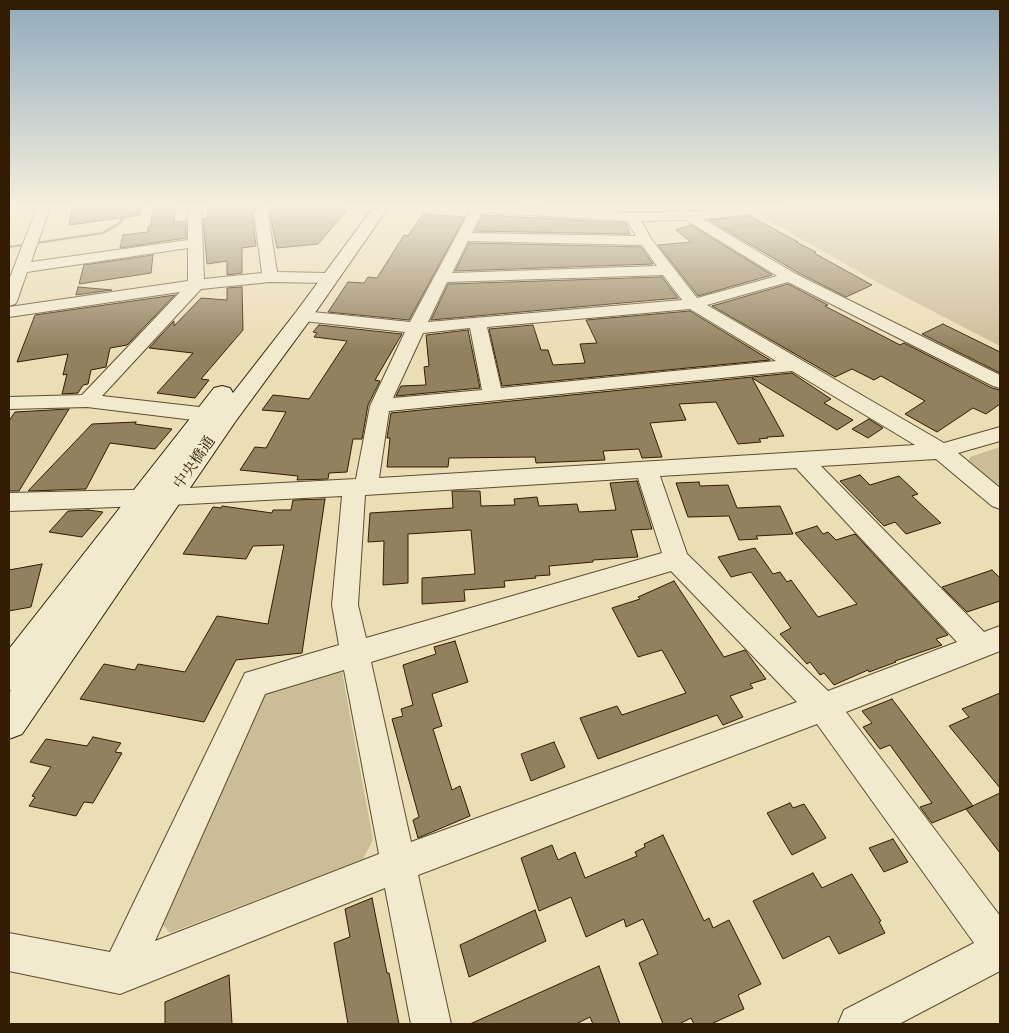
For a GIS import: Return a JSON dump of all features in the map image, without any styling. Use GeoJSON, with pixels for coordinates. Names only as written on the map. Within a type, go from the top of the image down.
{"type":"FeatureCollection","features":[{"type":"Feature","properties":{"kind":"street"},"geometry":{"type":"LineString","coordinates":[[10,293],[26,253]]}},
{"type":"Feature","properties":{"kind":"street"},"geometry":{"type":"LineString","coordinates":[[21,268],[125,253]]}},
{"type":"Feature","properties":{"kind":"street"},"geometry":{"type":"LineString","coordinates":[[87,400],[196,285],[196,253]]}},
{"type":"Feature","properties":{"kind":"street"},"geometry":{"type":"LineString","coordinates":[[267,253],[270,277]]}},
{"type":"Feature","properties":{"kind":"street","name":"中央橋通"},"geometry":{"type":"LineString","coordinates":[[9,675],[143,498],[303,316],[320,278],[335,253]]}},
{"type":"Feature","properties":{"kind":"street","name":"中央橋通"},"geometry":{"type":"LineString","coordinates":[[9,722],[170,497],[216,416],[341,253]]}},
{"type":"Feature","properties":{"kind":"street"},"geometry":{"type":"LineString","coordinates":[[431,1024],[345,605],[360,487],[380,406],[454,253]]}},
{"type":"Feature","properties":{"kind":"street"},"geometry":{"type":"LineString","coordinates":[[655,253],[693,304],[941,451],[1000,500]]}},
{"type":"Feature","properties":{"kind":"street"},"geometry":{"type":"LineString","coordinates":[[753,253],[790,277],[1000,382]]}},
{"type":"Feature","properties":{"kind":"street"},"geometry":{"type":"LineString","coordinates":[[441,278],[668,270]]}},
{"type":"Feature","properties":{"kind":"street"},"geometry":{"type":"LineString","coordinates":[[9,312],[196,285],[270,277],[320,278]]}},
{"type":"Feature","properties":{"kind":"street"},"geometry":{"type":"LineString","coordinates":[[303,316],[416,328],[693,304],[790,277]]}},
{"type":"Feature","properties":{"kind":"street"},"geometry":{"type":"LineString","coordinates":[[478,322],[493,396]]}},
{"type":"Feature","properties":{"kind":"street"},"geometry":{"type":"LineString","coordinates":[[380,406],[796,365]]}},
{"type":"Feature","properties":{"kind":"street"},"geometry":{"type":"LineString","coordinates":[[9,403],[87,400],[216,416]]}},
{"type":"Feature","properties":{"kind":"street"},"geometry":{"type":"LineString","coordinates":[[9,502],[170,497],[360,487],[941,451],[1000,434]]}},
{"type":"Feature","properties":{"kind":"street"},"geometry":{"type":"LineString","coordinates":[[9,952],[120,974],[397,865],[823,707],[990,642],[802,459]]}},
{"type":"Feature","properties":{"kind":"street"},"geometry":{"type":"LineString","coordinates":[[647,470],[676,558],[823,707],[1000,948],[858,1024]]}},
{"type":"Feature","properties":{"kind":"street"},"geometry":{"type":"LineString","coordinates":[[120,974],[256,683],[676,558]]}},
{"type":"Feature","properties":{"kind":"shaded area"},"geometry":{"type":"Polygon","coordinates":[[[827,253],[1000,253],[1000,346],[884,286],[827,253]]]}},
{"type":"Feature","properties":{"kind":"shaded area"},"geometry":{"type":"Polygon","coordinates":[[[1000,447],[1000,490],[968,461],[970,457],[1000,447]]]}},
{"type":"Feature","properties":{"kind":"shaded area"},"geometry":{"type":"Polygon","coordinates":[[[336,669],[342,672],[373,840],[363,859],[170,933],[158,919],[263,690],[336,669]]]}},
{"type":"Feature","properties":{"kind":"building"},"geometry":{"type":"Polygon","coordinates":[[[206,253],[242,253],[242,273],[227,275],[227,261],[207,264],[206,253]]]}},
{"type":"Feature","properties":{"kind":"building"},"geometry":{"type":"Polygon","coordinates":[[[393,253],[445,253],[409,320],[328,312],[348,282],[364,283],[368,277],[377,278],[393,253]]]}},
{"type":"Feature","properties":{"kind":"building"},"geometry":{"type":"Polygon","coordinates":[[[464,253],[645,253],[653,264],[455,271],[464,253]]]}},
{"type":"Feature","properties":{"kind":"building"},"geometry":{"type":"Polygon","coordinates":[[[664,253],[737,253],[772,275],[698,296],[664,253]]]}},
{"type":"Feature","properties":{"kind":"building"},"geometry":{"type":"Polygon","coordinates":[[[765,253],[814,253],[872,285],[846,297],[765,253]]]}},
{"type":"Feature","properties":{"kind":"building"},"geometry":{"type":"Polygon","coordinates":[[[153,255],[151,273],[79,284],[84,265],[153,255]]]}},
{"type":"Feature","properties":{"kind":"building"},"geometry":{"type":"Polygon","coordinates":[[[662,277],[678,298],[431,320],[448,284],[662,277]]]}},
{"type":"Feature","properties":{"kind":"building"},"geometry":{"type":"Polygon","coordinates":[[[788,284],[828,305],[825,306],[900,345],[904,343],[992,388],[1000,390],[1000,404],[986,414],[973,408],[937,432],[905,414],[925,401],[881,376],[874,380],[852,369],[835,377],[712,306],[788,284]]]}},
{"type":"Feature","properties":{"kind":"building"},"geometry":{"type":"Polygon","coordinates":[[[78,287],[112,290],[76,295],[78,287]]]}},
{"type":"Feature","properties":{"kind":"building"},"geometry":{"type":"Polygon","coordinates":[[[242,287],[243,330],[201,379],[209,380],[195,398],[157,393],[193,353],[149,348],[174,321],[174,326],[201,298],[227,300],[227,288],[242,287]]]}},
{"type":"Feature","properties":{"kind":"building"},"geometry":{"type":"Polygon","coordinates":[[[175,295],[127,345],[110,348],[106,367],[91,370],[88,384],[83,385],[78,393],[62,394],[67,374],[63,375],[68,354],[17,362],[35,315],[175,295]]]}},
{"type":"Feature","properties":{"kind":"building"},"geometry":{"type":"Polygon","coordinates":[[[690,311],[770,360],[502,386],[489,329],[533,325],[541,350],[548,350],[553,365],[585,363],[580,344],[597,343],[586,320],[690,311]]]}},
{"type":"Feature","properties":{"kind":"building"},"geometry":{"type":"Polygon","coordinates":[[[943,324],[1000,352],[1000,373],[922,334],[943,324]]]}},
{"type":"Feature","properties":{"kind":"building"},"geometry":{"type":"Polygon","coordinates":[[[319,325],[402,334],[375,380],[380,381],[368,405],[362,439],[353,439],[347,472],[329,473],[328,479],[297,480],[298,476],[240,470],[255,447],[266,448],[286,412],[262,410],[273,395],[309,399],[347,341],[314,337],[317,333],[313,332],[319,325]]]}},
{"type":"Feature","properties":{"kind":"building"},"geometry":{"type":"Polygon","coordinates":[[[468,330],[480,388],[396,396],[401,386],[426,385],[424,367],[429,366],[426,335],[468,330]]]}},
{"type":"Feature","properties":{"kind":"building"},"geometry":{"type":"Polygon","coordinates":[[[792,373],[831,399],[824,403],[853,420],[837,430],[752,378],[784,436],[759,439],[761,442],[738,444],[716,402],[679,404],[686,420],[650,423],[662,457],[642,458],[639,449],[603,451],[605,460],[536,463],[535,457],[449,458],[448,467],[387,467],[390,438],[387,438],[391,413],[792,373]]]}},
{"type":"Feature","properties":{"kind":"building"},"geometry":{"type":"Polygon","coordinates":[[[69,409],[19,491],[9,491],[9,421],[15,412],[69,409]]]}},
{"type":"Feature","properties":{"kind":"building"},"geometry":{"type":"Polygon","coordinates":[[[869,419],[883,428],[868,438],[852,429],[869,419]]]}},
{"type":"Feature","properties":{"kind":"building"},"geometry":{"type":"Polygon","coordinates":[[[136,422],[135,424],[172,429],[155,449],[110,443],[86,489],[28,491],[92,424],[136,422]]]}},
{"type":"Feature","properties":{"kind":"building"},"geometry":{"type":"Polygon","coordinates":[[[860,475],[870,485],[899,476],[918,494],[912,496],[941,523],[906,534],[895,522],[884,526],[840,481],[860,475]]]}},
{"type":"Feature","properties":{"kind":"building"},"geometry":{"type":"Polygon","coordinates":[[[637,481],[652,529],[631,530],[638,557],[593,560],[593,562],[549,566],[550,575],[504,581],[505,587],[464,590],[465,601],[422,604],[422,578],[475,574],[471,530],[408,534],[408,583],[383,585],[384,541],[368,542],[370,513],[453,508],[452,491],[480,491],[481,506],[515,505],[514,499],[537,497],[539,506],[577,504],[579,512],[616,510],[610,483],[637,481]]]}},
{"type":"Feature","properties":{"kind":"building"},"geometry":{"type":"Polygon","coordinates":[[[699,482],[700,486],[728,485],[737,508],[780,506],[793,534],[756,536],[758,539],[739,540],[729,516],[688,517],[676,483],[699,482]]]}},
{"type":"Feature","properties":{"kind":"building"},"geometry":{"type":"Polygon","coordinates":[[[325,499],[302,653],[236,660],[204,722],[80,699],[104,664],[135,670],[138,664],[185,672],[217,616],[268,624],[284,545],[253,546],[246,559],[183,554],[213,507],[221,508],[222,506],[272,513],[273,510],[291,510],[293,500],[325,499]]]}},
{"type":"Feature","properties":{"kind":"building"},"geometry":{"type":"Polygon","coordinates":[[[88,510],[103,512],[82,537],[49,532],[68,511],[88,510]]]}},
{"type":"Feature","properties":{"kind":"building"},"geometry":{"type":"Polygon","coordinates":[[[817,526],[823,534],[828,532],[836,540],[855,534],[948,635],[936,639],[942,645],[869,672],[868,670],[834,685],[824,673],[820,675],[810,662],[807,664],[780,634],[791,628],[751,572],[731,577],[718,557],[755,548],[773,574],[780,572],[787,582],[791,580],[818,617],[857,604],[795,533],[817,526]]]}},
{"type":"Feature","properties":{"kind":"building"},"geometry":{"type":"Polygon","coordinates":[[[42,564],[31,607],[9,611],[9,570],[42,564]]]}},
{"type":"Feature","properties":{"kind":"building"},"geometry":{"type":"Polygon","coordinates":[[[992,570],[1000,578],[1000,601],[967,612],[942,587],[992,570]]]}},
{"type":"Feature","properties":{"kind":"building"},"geometry":{"type":"Polygon","coordinates":[[[674,581],[724,657],[745,650],[766,679],[750,684],[753,688],[730,696],[743,717],[723,725],[717,715],[598,759],[580,718],[617,706],[622,715],[686,693],[662,650],[638,657],[612,608],[640,599],[638,597],[674,581]]]}},
{"type":"Feature","properties":{"kind":"building"},"geometry":{"type":"Polygon","coordinates":[[[455,641],[468,682],[432,694],[442,726],[433,729],[452,790],[460,786],[470,816],[418,838],[413,820],[419,817],[392,719],[403,716],[401,709],[413,705],[403,665],[436,654],[434,647],[455,641]]]}},
{"type":"Feature","properties":{"kind":"building"},"geometry":{"type":"Polygon","coordinates":[[[1000,693],[1000,788],[949,726],[969,717],[962,709],[1000,693]]]}},
{"type":"Feature","properties":{"kind":"building"},"geometry":{"type":"Polygon","coordinates":[[[892,699],[973,806],[932,823],[920,807],[932,803],[890,745],[880,749],[863,727],[872,723],[862,711],[892,699]]]}},
{"type":"Feature","properties":{"kind":"building"},"geometry":{"type":"Polygon","coordinates":[[[93,737],[121,743],[115,752],[122,753],[93,803],[84,802],[76,816],[29,806],[35,797],[32,796],[51,767],[30,762],[46,739],[87,746],[93,737]]]}},
{"type":"Feature","properties":{"kind":"building"},"geometry":{"type":"Polygon","coordinates":[[[554,742],[565,767],[531,781],[521,754],[554,742]]]}},
{"type":"Feature","properties":{"kind":"building"},"geometry":{"type":"Polygon","coordinates":[[[1000,793],[1000,853],[966,809],[1000,793]]]}},
{"type":"Feature","properties":{"kind":"building"},"geometry":{"type":"Polygon","coordinates":[[[790,803],[793,808],[804,804],[826,838],[792,855],[767,813],[790,803]]]}},
{"type":"Feature","properties":{"kind":"building"},"geometry":{"type":"Polygon","coordinates":[[[663,835],[704,921],[709,918],[713,928],[729,920],[761,984],[738,995],[744,1009],[711,1024],[694,1024],[691,1018],[679,1024],[663,1024],[639,963],[658,954],[643,919],[626,927],[624,919],[586,937],[571,897],[539,911],[521,858],[552,845],[558,860],[575,852],[585,878],[637,856],[635,852],[645,847],[644,844],[663,835]]]}},
{"type":"Feature","properties":{"kind":"building"},"geometry":{"type":"Polygon","coordinates":[[[893,839],[908,862],[884,872],[869,848],[893,839]]]}},
{"type":"Feature","properties":{"kind":"building"},"geometry":{"type":"Polygon","coordinates":[[[813,873],[822,888],[852,874],[881,921],[879,922],[885,933],[839,954],[829,936],[783,959],[753,901],[813,873]]]}},
{"type":"Feature","properties":{"kind":"building"},"geometry":{"type":"Polygon","coordinates":[[[372,898],[399,1024],[348,1024],[334,943],[350,937],[345,909],[372,898]]]}},
{"type":"Feature","properties":{"kind":"building"},"geometry":{"type":"Polygon","coordinates":[[[535,910],[546,941],[469,977],[460,945],[535,910]]]}},
{"type":"Feature","properties":{"kind":"building"},"geometry":{"type":"Polygon","coordinates":[[[599,966],[620,1024],[593,1024],[590,1017],[576,1024],[470,1024],[599,966]]]}},
{"type":"Feature","properties":{"kind":"building"},"geometry":{"type":"Polygon","coordinates":[[[229,975],[232,1024],[165,1024],[165,1002],[229,975]]]}}]}
